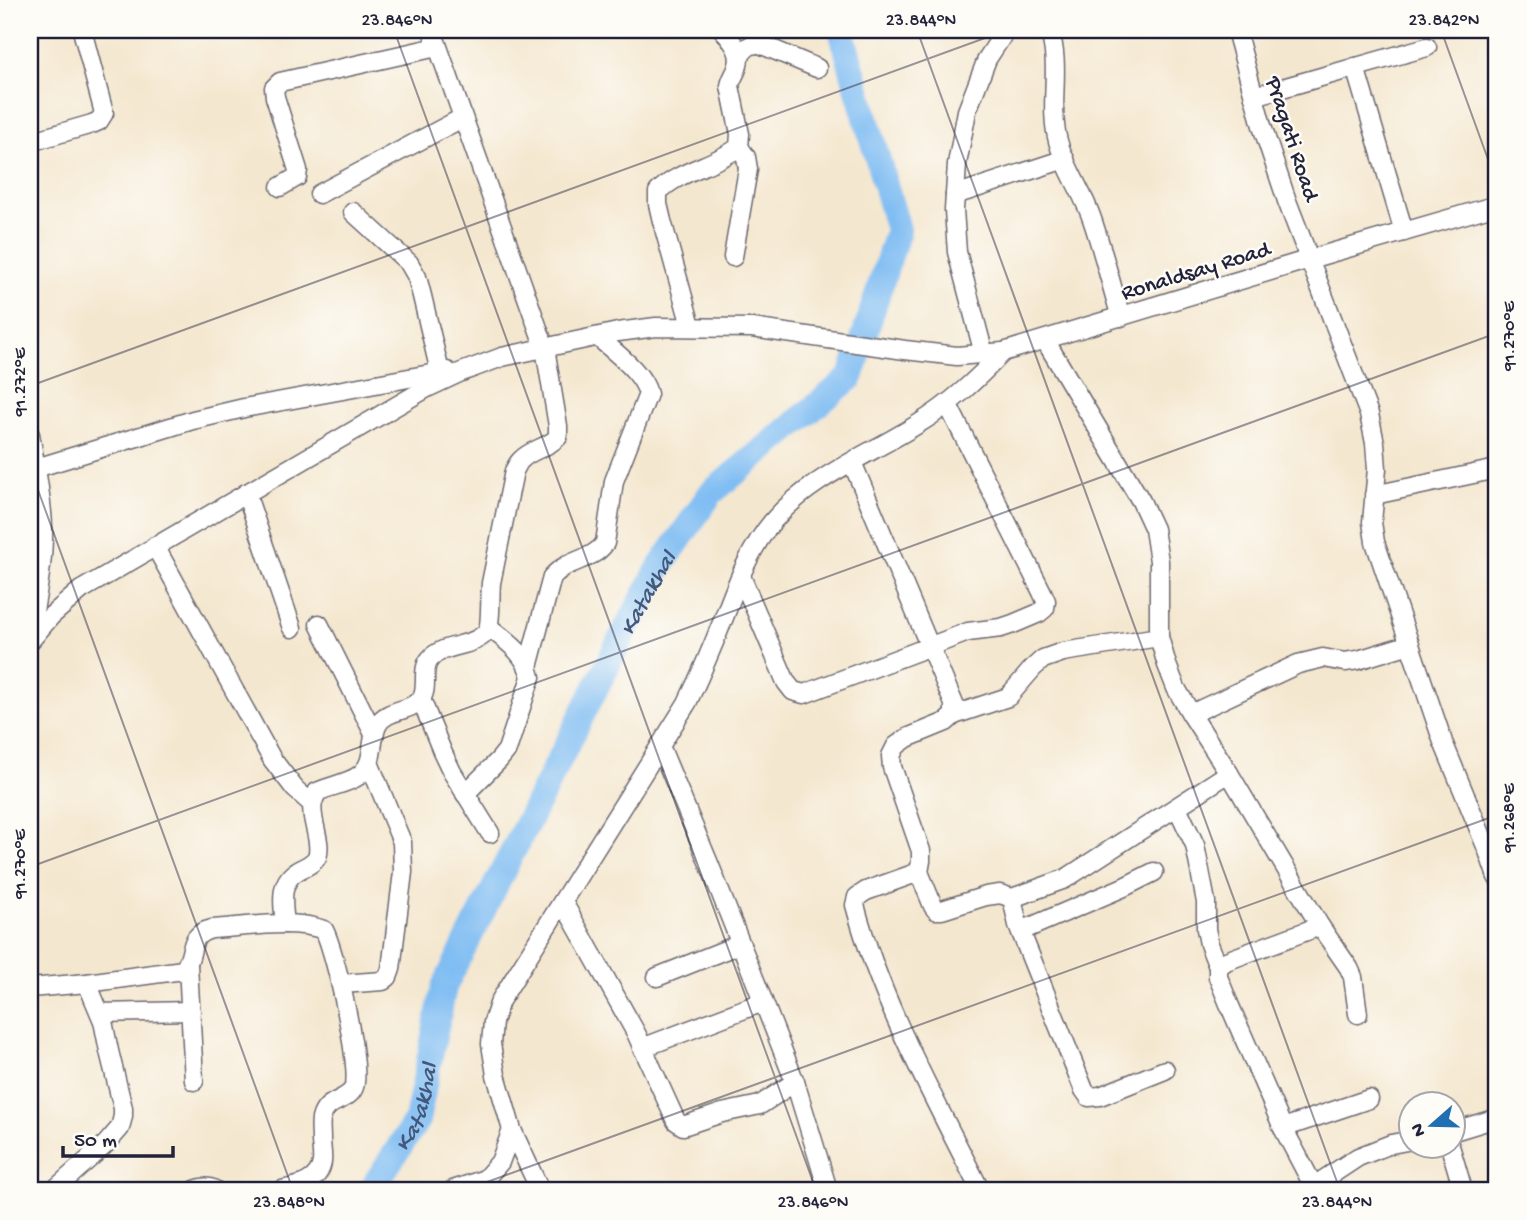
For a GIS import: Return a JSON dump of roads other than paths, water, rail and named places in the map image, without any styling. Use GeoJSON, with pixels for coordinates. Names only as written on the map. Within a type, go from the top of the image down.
{"type":"FeatureCollection","features":[{"type":"Feature","properties":{"kind":"street"},"geometry":{"type":"LineString","coordinates":[[30,142],[92,124],[99,121],[104,113],[82,30]]}},
{"type":"Feature","properties":{"kind":"street"},"geometry":{"type":"LineString","coordinates":[[723,30],[736,47],[739,57],[730,86],[740,134],[739,147],[746,157],[748,169],[733,257]]}},
{"type":"Feature","properties":{"kind":"street"},"geometry":{"type":"LineString","coordinates":[[984,354],[957,253],[954,209],[957,164],[967,111],[987,59],[1006,30]]}},
{"type":"Feature","properties":{"kind":"street"},"geometry":{"type":"LineString","coordinates":[[1049,30],[1055,60],[1053,121],[1058,144],[1083,195],[1121,317]]}},
{"type":"Feature","properties":{"kind":"street","name":"Pragati Road"},"geometry":{"type":"LineString","coordinates":[[1236,30],[1262,126],[1287,201],[1368,414],[1377,469],[1372,522],[1375,542],[1443,743],[1493,849],[1497,877]]}},
{"type":"Feature","properties":{"kind":"street"},"geometry":{"type":"LineString","coordinates":[[280,187],[297,177],[298,170],[275,97],[274,88],[280,82],[434,38],[545,348],[558,437],[551,444],[520,460],[514,471],[491,583],[490,628],[482,638],[436,654],[428,660],[421,699],[388,715],[379,722],[374,734],[370,765],[402,842],[404,857],[391,969],[383,981],[341,984]]}},
{"type":"Feature","properties":{"kind":"street"},"geometry":{"type":"LineString","coordinates":[[739,57],[754,43],[817,68]]}},
{"type":"Feature","properties":{"kind":"street"},"geometry":{"type":"LineString","coordinates":[[1254,96],[1427,47]]}},
{"type":"Feature","properties":{"kind":"street"},"geometry":{"type":"LineString","coordinates":[[1356,67],[1404,232]]}},
{"type":"Feature","properties":{"kind":"street"},"geometry":{"type":"LineString","coordinates":[[319,194],[462,118]]}},
{"type":"Feature","properties":{"kind":"street"},"geometry":{"type":"LineString","coordinates":[[691,326],[658,204],[658,192],[668,182],[729,155],[739,147]]}},
{"type":"Feature","properties":{"kind":"street"},"geometry":{"type":"LineString","coordinates":[[955,195],[1065,159]]}},
{"type":"Feature","properties":{"kind":"street","name":"Ronaldsay Road"},"geometry":{"type":"LineString","coordinates":[[481,365],[502,357],[597,337],[656,327],[691,326],[752,328],[957,356],[1003,352],[1497,205]]}},
{"type":"Feature","properties":{"kind":"street"},"geometry":{"type":"LineString","coordinates":[[353,212],[410,262],[417,276],[440,372]]}},
{"type":"Feature","properties":{"kind":"street"},"geometry":{"type":"LineString","coordinates":[[528,667],[552,577],[558,569],[590,556],[605,544],[614,481],[648,394],[639,375],[597,337]]}},
{"type":"Feature","properties":{"kind":"street"},"geometry":{"type":"LineString","coordinates":[[1045,340],[1141,501],[1153,529],[1159,561],[1159,637],[1176,688],[1320,926],[1349,968],[1359,1014]]}},
{"type":"Feature","properties":{"kind":"street"},"geometry":{"type":"LineString","coordinates":[[540,1190],[512,1130],[496,1075],[491,1044],[492,1022],[500,1001],[687,703],[751,554],[772,523],[794,499],[828,475],[948,405],[1003,352]]}},
{"type":"Feature","properties":{"kind":"street"},"geometry":{"type":"LineString","coordinates":[[33,459],[244,408],[481,365]]}},
{"type":"Feature","properties":{"kind":"street"},"geometry":{"type":"LineString","coordinates":[[30,639],[81,590],[427,388],[481,365]]}},
{"type":"Feature","properties":{"kind":"street"},"geometry":{"type":"LineString","coordinates":[[741,576],[786,682],[793,691],[804,694],[968,632],[1001,628],[1039,613],[1045,608],[1046,601],[948,405]]}},
{"type":"Feature","properties":{"kind":"street"},"geometry":{"type":"LineString","coordinates":[[30,434],[43,529],[30,639]]}},
{"type":"Feature","properties":{"kind":"street"},"geometry":{"type":"LineString","coordinates":[[852,462],[954,704],[954,715]]}},
{"type":"Feature","properties":{"kind":"street"},"geometry":{"type":"LineString","coordinates":[[1374,495],[1497,469]]}},
{"type":"Feature","properties":{"kind":"street"},"geometry":{"type":"LineString","coordinates":[[246,493],[292,628]]}},
{"type":"Feature","properties":{"kind":"street"},"geometry":{"type":"LineString","coordinates":[[155,546],[272,759],[295,789],[312,804]]}},
{"type":"Feature","properties":{"kind":"street"},"geometry":{"type":"LineString","coordinates":[[319,624],[374,734]]}},
{"type":"Feature","properties":{"kind":"street"},"geometry":{"type":"LineString","coordinates":[[465,794],[507,750],[531,677],[522,656],[490,628]]}},
{"type":"Feature","properties":{"kind":"street"},"geometry":{"type":"LineString","coordinates":[[1159,637],[1063,652],[1043,659],[1032,668],[1009,697],[954,715],[946,722],[907,738],[896,746],[891,756],[892,767],[921,851],[919,872],[933,906],[936,910],[942,910],[1000,894],[1012,898],[1065,879],[1229,773]]}},
{"type":"Feature","properties":{"kind":"street"},"geometry":{"type":"LineString","coordinates":[[1191,715],[1310,660],[1358,660],[1410,644]]}},
{"type":"Feature","properties":{"kind":"street"},"geometry":{"type":"LineString","coordinates":[[421,699],[442,751],[490,833]]}},
{"type":"Feature","properties":{"kind":"street"},"geometry":{"type":"LineString","coordinates":[[660,746],[794,1083],[828,1190]]}},
{"type":"Feature","properties":{"kind":"street"},"geometry":{"type":"LineString","coordinates":[[285,924],[282,895],[286,882],[316,858],[318,849],[312,804],[317,792],[352,780],[363,774],[370,765]]}},
{"type":"Feature","properties":{"kind":"street"},"geometry":{"type":"LineString","coordinates":[[1177,807],[1195,845],[1206,902],[1206,929],[1218,967],[1218,976],[1311,1189],[1357,1157],[1398,1143]]}},
{"type":"Feature","properties":{"kind":"street"},"geometry":{"type":"LineString","coordinates":[[919,872],[866,891],[857,897],[855,905],[879,981],[908,1047],[980,1190]]}},
{"type":"Feature","properties":{"kind":"street"},"geometry":{"type":"LineString","coordinates":[[1021,931],[1154,872]]}},
{"type":"Feature","properties":{"kind":"street"},"geometry":{"type":"LineString","coordinates":[[1012,898],[1021,931],[1089,1097],[1100,1096],[1165,1070]]}},
{"type":"Feature","properties":{"kind":"street"},"geometry":{"type":"LineString","coordinates":[[563,902],[602,970],[676,1121],[684,1126],[722,1113],[760,1105],[794,1083]]}},
{"type":"Feature","properties":{"kind":"street"},"geometry":{"type":"LineString","coordinates":[[194,1081],[188,964],[193,942],[202,931],[285,924],[312,925],[324,930],[341,984],[354,1057],[355,1087],[348,1095],[325,1107],[321,1120],[322,1162],[316,1182],[282,1190]]}},
{"type":"Feature","properties":{"kind":"street"},"geometry":{"type":"LineString","coordinates":[[1218,967],[1226,961],[1320,926]]}},
{"type":"Feature","properties":{"kind":"street"},"geometry":{"type":"LineString","coordinates":[[657,977],[740,944]]}},
{"type":"Feature","properties":{"kind":"street"},"geometry":{"type":"LineString","coordinates":[[30,988],[175,972],[183,970],[188,964]]}},
{"type":"Feature","properties":{"kind":"street"},"geometry":{"type":"LineString","coordinates":[[54,1190],[107,1143],[120,1128],[123,1116],[100,1013],[87,982]]}},
{"type":"Feature","properties":{"kind":"street"},"geometry":{"type":"LineString","coordinates":[[642,1048],[763,1002]]}},
{"type":"Feature","properties":{"kind":"street"},"geometry":{"type":"LineString","coordinates":[[100,1013],[191,1011]]}},
{"type":"Feature","properties":{"kind":"street"},"geometry":{"type":"LineString","coordinates":[[1283,1128],[1369,1099]]}},
{"type":"Feature","properties":{"kind":"street"},"geometry":{"type":"LineString","coordinates":[[1468,1127],[1497,1118]]}},
{"type":"Feature","properties":{"kind":"street"},"geometry":{"type":"LineString","coordinates":[[459,1188],[485,1179],[500,1162],[512,1130]]}},
{"type":"Feature","properties":{"kind":"street"},"geometry":{"type":"LineString","coordinates":[[1454,1160],[1463,1190]]}},
{"type":"Feature","properties":{"kind":"street"},"geometry":{"type":"LineString","coordinates":[[195,1190],[210,1187],[215,1190]]}},
{"type":"Feature","properties":{"kind":"waterway","name":"Katakhal"},"geometry":{"type":"LineString","coordinates":[[371,1190],[417,1120],[444,987],[617,646],[660,567],[711,493],[851,377],[898,230],[841,30]]}}]}
